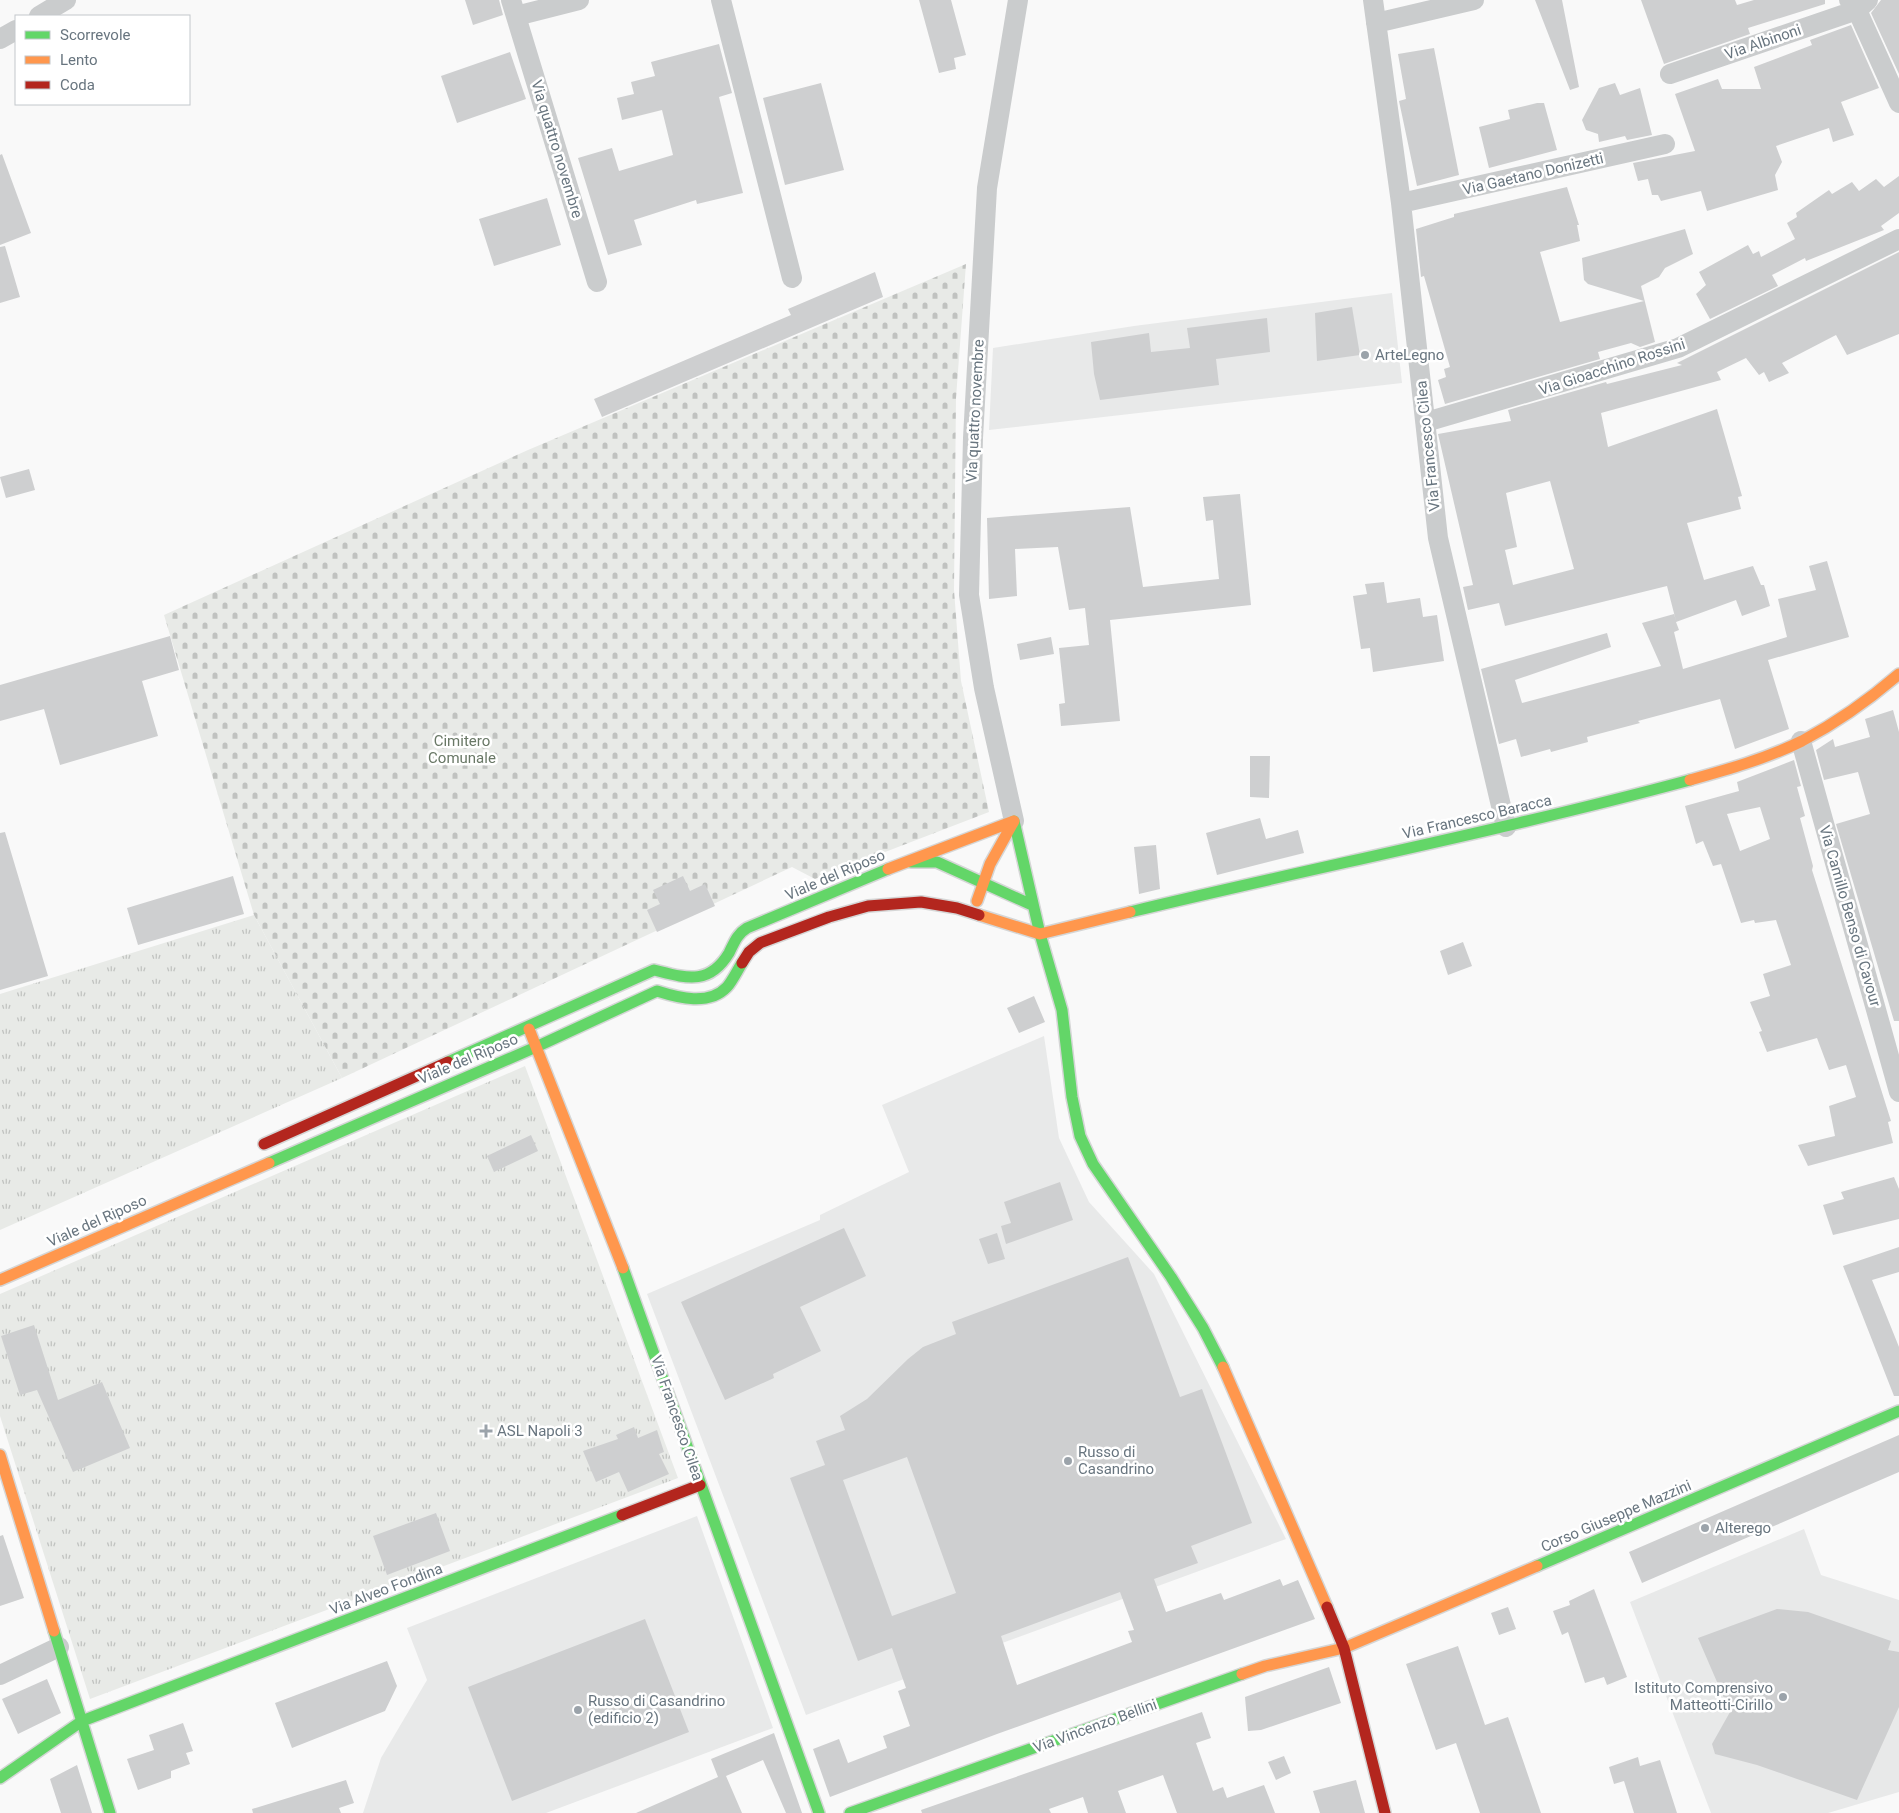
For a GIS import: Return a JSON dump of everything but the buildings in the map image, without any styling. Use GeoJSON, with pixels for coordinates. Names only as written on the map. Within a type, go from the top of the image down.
{"type":"FeatureCollection","features":[{"type":"Feature","properties":{"kind":"street"},"geometry":{"type":"LineString","coordinates":[[41,15],[66,0]]}},
{"type":"Feature","properties":{"kind":"street","name":"Via quattro novembre"},"geometry":{"type":"LineString","coordinates":[[579,0],[514,8],[597,282]]}},
{"type":"Feature","properties":{"kind":"street"},"geometry":{"type":"LineString","coordinates":[[721,0],[792,278]]}},
{"type":"Feature","properties":{"kind":"street","name":"Via quattro novembre"},"geometry":{"type":"LineString","coordinates":[[1014,821],[984,688],[969,595],[973,438],[987,188],[1018,0]]}},
{"type":"Feature","properties":{"kind":"street","name":"Via Francesco Cilea"},"geometry":{"type":"LineString","coordinates":[[1373,0],[1401,203],[1438,538],[1506,827]]}},
{"type":"Feature","properties":{"kind":"street"},"geometry":{"type":"LineString","coordinates":[[1376,23],[1474,0]]}},
{"type":"Feature","properties":{"kind":"street"},"geometry":{"type":"LineString","coordinates":[[1858,3],[1899,103]]}},
{"type":"Feature","properties":{"kind":"street","name":"Via Albinoni"},"geometry":{"type":"LineString","coordinates":[[1670,74],[1858,3]]}},
{"type":"Feature","properties":{"kind":"street"},"geometry":{"type":"LineString","coordinates":[[0,40],[15,31]]}},
{"type":"Feature","properties":{"kind":"street","name":"Via Gaetano Donizetti"},"geometry":{"type":"LineString","coordinates":[[1401,203],[1665,144]]}},
{"type":"Feature","properties":{"kind":"street","name":"Via Gioacchino Rossini"},"geometry":{"type":"LineString","coordinates":[[1426,422],[1678,348],[1899,239]]}},
{"type":"Feature","properties":{"kind":"street","name":"Via Francesco Baracca"},"geometry":{"type":"LineString","coordinates":[[1040,934],[1253,882],[1506,827],[1725,770],[1801,741],[1875,695],[1899,674]]}},
{"type":"Feature","properties":{"kind":"street","name":"Via Camillo Benso di Cavour"},"geometry":{"type":"LineString","coordinates":[[1801,741],[1899,1092]]}},
{"type":"Feature","properties":{"kind":"street"},"geometry":{"type":"LineString","coordinates":[[978,915],[977,905],[990,864],[1014,821]]}},
{"type":"Feature","properties":{"kind":"street"},"geometry":{"type":"LineString","coordinates":[[1014,821],[1032,905],[1062,1010],[1072,1097],[1080,1136],[1092,1164],[1172,1277],[1203,1328],[1231,1383],[1344,1648],[1385,1813]]}},
{"type":"Feature","properties":{"kind":"street","name":"Viale del Riposo"},"geometry":{"type":"LineString","coordinates":[[249,1150],[654,970],[691,979],[708,975],[722,965],[740,933],[747,928],[902,863],[1014,821]]}},
{"type":"Feature","properties":{"kind":"street","name":"Viale del Riposo"},"geometry":{"type":"LineString","coordinates":[[902,863],[937,862],[1032,905]]}},
{"type":"Feature","properties":{"kind":"street","name":"Viale del Riposo"},"geometry":{"type":"LineString","coordinates":[[940,905],[956,902],[962,893],[965,882],[957,871]]}},
{"type":"Feature","properties":{"kind":"street","name":"Viale del Riposo"},"geometry":{"type":"LineString","coordinates":[[0,1280],[536,1047],[657,991],[681,999],[698,999],[717,995],[728,986],[749,952],[760,943],[829,917],[868,906],[921,902],[978,915],[1040,934]]}},
{"type":"Feature","properties":{"kind":"street","name":"Via Francesco Cilea"},"geometry":{"type":"LineString","coordinates":[[528,1025],[618,1250],[700,1485],[819,1813]]}},
{"type":"Feature","properties":{"kind":"street","name":"Corso Giuseppe Mazzini"},"geometry":{"type":"LineString","coordinates":[[1344,1648],[1899,1411]]}},
{"type":"Feature","properties":{"kind":"street"},"geometry":{"type":"LineString","coordinates":[[0,1456],[110,1813]]}},
{"type":"Feature","properties":{"kind":"street","name":"Via Alveo Fondina"},"geometry":{"type":"LineString","coordinates":[[0,1778],[82,1721],[700,1485]]}},
{"type":"Feature","properties":{"kind":"street"},"geometry":{"type":"LineString","coordinates":[[0,1676],[59,1647]]}},
{"type":"Feature","properties":{"kind":"street","name":"Via Vincenzo Bellini"},"geometry":{"type":"LineString","coordinates":[[850,1813],[1265,1666],[1344,1648]]}},
{"type":"Feature","properties":{"kind":"shaded area"},"geometry":{"type":"Polygon","coordinates":[[[1392,293],[1402,383],[989,430],[993,348],[1134,326],[1392,293]]]}},
{"type":"Feature","properties":{"kind":"shaded area"},"geometry":{"type":"Polygon","coordinates":[[[1044,1036],[1059,1138],[1089,1202],[1154,1274],[1286,1539],[806,1715],[647,1294],[820,1220],[820,1215],[909,1172],[882,1105],[1044,1036]]]}},
{"type":"Feature","properties":{"kind":"shaded area"},"geometry":{"type":"Polygon","coordinates":[[[697,1516],[773,1728],[546,1813],[363,1813],[381,1758],[427,1680],[407,1628],[697,1516]]]}},
{"type":"Feature","properties":{"kind":"shaded area","name":"Istituto Comprensivo Matteotti-Cirillo"},"geometry":{"type":"Polygon","coordinates":[[[1804,1529],[1821,1575],[1899,1600],[1899,1792],[1828,1813],[1711,1813],[1630,1602],[1804,1529]]]}},
{"type":"Feature","properties":{"kind":"green space","name":"Cimitero Comunale"},"geometry":{"type":"Polygon","coordinates":[[[966,264],[956,398],[954,590],[961,681],[989,812],[815,879],[792,867],[342,1078],[254,915],[164,615],[528,450],[966,264]]]}},
{"type":"Feature","properties":{"kind":"green space"},"geometry":{"type":"Polygon","coordinates":[[[254,915],[342,1078],[0,1230],[0,994],[254,915]]]}},
{"type":"Feature","properties":{"kind":"green space"},"geometry":{"type":"Polygon","coordinates":[[[525,1066],[678,1478],[90,1699],[0,1416],[0,1294],[525,1066]]]}},
{"type":"Feature","properties":{"kind":"traffic: fast"},"geometry":{"type":"LineString","coordinates":[[1130,912],[1481,832],[1690,780]]}},
{"type":"Feature","properties":{"kind":"traffic: fast"},"geometry":{"type":"LineString","coordinates":[[1014,821],[1040,934],[1062,1010],[1072,1097],[1080,1136],[1093,1164],[1171,1277],[1203,1328],[1223,1367]]}},
{"type":"Feature","properties":{"kind":"traffic: fast"},"geometry":{"type":"LineString","coordinates":[[911,862],[937,862],[1032,905]]}},
{"type":"Feature","properties":{"kind":"traffic: fast"},"geometry":{"type":"LineString","coordinates":[[448,1062],[654,970],[687,977],[705,975],[721,964],[738,936],[747,928],[888,869]]}},
{"type":"Feature","properties":{"kind":"traffic: fast"},"geometry":{"type":"LineString","coordinates":[[269,1163],[536,1047],[657,991],[684,998],[712,997],[727,987],[742,963]]}},
{"type":"Feature","properties":{"kind":"traffic: fast"},"geometry":{"type":"LineString","coordinates":[[623,1268],[819,1813]]}},
{"type":"Feature","properties":{"kind":"traffic: fast"},"geometry":{"type":"LineString","coordinates":[[1537,1566],[1899,1411]]}},
{"type":"Feature","properties":{"kind":"traffic: fast"},"geometry":{"type":"LineString","coordinates":[[0,1778],[82,1721],[622,1515]]}},
{"type":"Feature","properties":{"kind":"traffic: fast"},"geometry":{"type":"LineString","coordinates":[[54,1631],[110,1813]]}},
{"type":"Feature","properties":{"kind":"traffic: fast"},"geometry":{"type":"LineString","coordinates":[[850,1813],[1242,1674]]}},
{"type":"Feature","properties":{"kind":"traffic: slow"},"geometry":{"type":"LineString","coordinates":[[1690,780],[1761,758],[1802,741],[1852,710],[1899,674]]}},
{"type":"Feature","properties":{"kind":"traffic: slow"},"geometry":{"type":"LineString","coordinates":[[977,901],[990,864],[1014,821]]}},
{"type":"Feature","properties":{"kind":"traffic: slow"},"geometry":{"type":"LineString","coordinates":[[888,869],[1014,821]]}},
{"type":"Feature","properties":{"kind":"traffic: slow"},"geometry":{"type":"LineString","coordinates":[[979,915],[1040,934],[1130,912]]}},
{"type":"Feature","properties":{"kind":"traffic: slow"},"geometry":{"type":"LineString","coordinates":[[529,1029],[623,1268]]}},
{"type":"Feature","properties":{"kind":"traffic: slow"},"geometry":{"type":"LineString","coordinates":[[0,1280],[269,1163]]}},
{"type":"Feature","properties":{"kind":"traffic: slow"},"geometry":{"type":"LineString","coordinates":[[1223,1367],[1327,1607]]}},
{"type":"Feature","properties":{"kind":"traffic: slow"},"geometry":{"type":"LineString","coordinates":[[0,1455],[54,1631]]}},
{"type":"Feature","properties":{"kind":"traffic: slow"},"geometry":{"type":"LineString","coordinates":[[1242,1674],[1265,1666],[1344,1648],[1537,1566]]}},
{"type":"Feature","properties":{"kind":"traffic: jam"},"geometry":{"type":"LineString","coordinates":[[742,963],[749,952],[760,943],[829,917],[868,906],[921,902],[957,908],[979,915]]}},
{"type":"Feature","properties":{"kind":"traffic: jam"},"geometry":{"type":"LineString","coordinates":[[264,1144],[448,1062]]}},
{"type":"Feature","properties":{"kind":"traffic: jam"},"geometry":{"type":"LineString","coordinates":[[622,1515],[700,1485]]}},
{"type":"Feature","properties":{"kind":"traffic: jam"},"geometry":{"type":"LineString","coordinates":[[1327,1607],[1344,1648],[1385,1813]]}},
{"type":"Feature","properties":{"kind":"place","name":"ArteLegno"},"geometry":{"type":"Point","coordinates":[1365,355]}},
{"type":"Feature","properties":{"kind":"place","name":"ASL Napoli 3"},"geometry":{"type":"Point","coordinates":[486,1431]}},
{"type":"Feature","properties":{"kind":"place","name":"Russo di Casandrino"},"geometry":{"type":"Point","coordinates":[1068,1461]}},
{"type":"Feature","properties":{"kind":"place","name":"Alterego"},"geometry":{"type":"Point","coordinates":[1705,1528]}},
{"type":"Feature","properties":{"kind":"place","name":"Istituto Comprensivo Matteotti-Cirillo"},"geometry":{"type":"Point","coordinates":[1783,1697]}},
{"type":"Feature","properties":{"kind":"place","name":"Russo di Casandrino (edificio 2)"},"geometry":{"type":"Point","coordinates":[578,1710]}}]}
